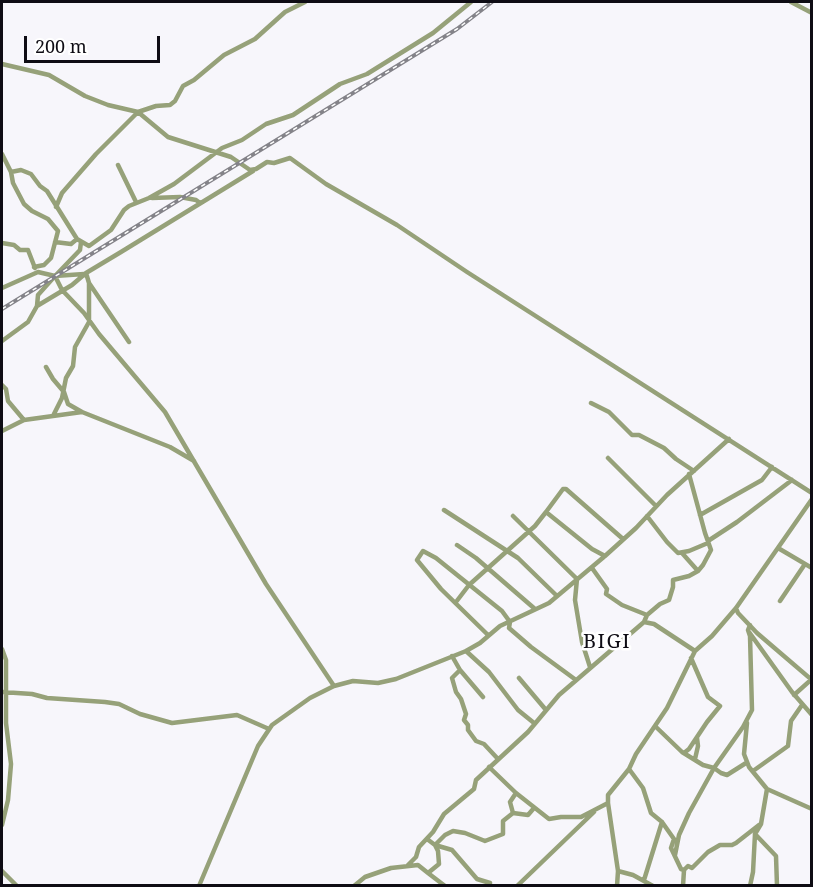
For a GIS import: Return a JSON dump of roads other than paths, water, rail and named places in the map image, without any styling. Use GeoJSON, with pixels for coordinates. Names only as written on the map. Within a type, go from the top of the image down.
{"type":"FeatureCollection","features":[{"type":"Feature","properties":{"kind":"street"},"geometry":{"type":"LineString","coordinates":[[56,207],[62,193],[96,154],[138,112],[156,106],[170,105],[175,101],[183,86],[194,80],[224,55],[255,39],[285,12],[305,2]]}},
{"type":"Feature","properties":{"kind":"street"},"geometry":{"type":"LineString","coordinates":[[55,242],[71,244],[79,241],[89,246],[111,230],[124,210],[136,202],[149,198],[174,184],[216,152],[242,140],[266,124],[293,115],[340,84],[367,74],[433,33],[471,2]]}},
{"type":"Feature","properties":{"kind":"street"},"geometry":{"type":"LineString","coordinates":[[790,2],[812,12]]}},
{"type":"Feature","properties":{"kind":"street"},"geometry":{"type":"LineString","coordinates":[[2,64],[49,75],[85,96],[108,105],[138,112],[168,137],[236,159],[244,167],[256,169]]}},
{"type":"Feature","properties":{"kind":"street"},"geometry":{"type":"LineString","coordinates":[[2,154],[24,204],[48,219],[58,231],[51,258],[47,263],[34,267]]}},
{"type":"Feature","properties":{"kind":"street"},"geometry":{"type":"LineString","coordinates":[[2,341],[9,334],[23,328],[37,306],[72,285],[86,273],[267,162],[274,163],[290,158],[326,184],[397,225],[812,493]]}},
{"type":"Feature","properties":{"kind":"street"},"geometry":{"type":"LineString","coordinates":[[118,165],[136,202]]}},
{"type":"Feature","properties":{"kind":"street"},"geometry":{"type":"LineString","coordinates":[[11,172],[21,170],[31,174],[47,191],[79,241],[80,250],[38,295],[37,306]]}},
{"type":"Feature","properties":{"kind":"street"},"geometry":{"type":"LineString","coordinates":[[149,198],[180,197],[200,203]]}},
{"type":"Feature","properties":{"kind":"street"},"geometry":{"type":"LineString","coordinates":[[2,243],[14,245],[20,250],[28,250],[38,272]]}},
{"type":"Feature","properties":{"kind":"street"},"geometry":{"type":"LineString","coordinates":[[2,288],[38,272],[56,276],[86,273]]}},
{"type":"Feature","properties":{"kind":"street"},"geometry":{"type":"LineString","coordinates":[[53,416],[64,392],[66,378],[75,361],[75,347],[89,322],[89,283],[86,273]]}},
{"type":"Feature","properties":{"kind":"street"},"geometry":{"type":"LineString","coordinates":[[56,276],[62,290],[84,313],[89,322],[165,412],[260,573],[334,686]]}},
{"type":"Feature","properties":{"kind":"street"},"geometry":{"type":"LineString","coordinates":[[89,283],[129,342]]}},
{"type":"Feature","properties":{"kind":"street"},"geometry":{"type":"LineString","coordinates":[[46,367],[52,379],[64,392],[68,404],[82,412],[170,447],[196,463]]}},
{"type":"Feature","properties":{"kind":"street"},"geometry":{"type":"LineString","coordinates":[[2,385],[6,389],[5,395],[12,408],[24,420]]}},
{"type":"Feature","properties":{"kind":"street"},"geometry":{"type":"LineString","coordinates":[[408,865],[416,857],[419,847],[444,813],[474,789],[476,780],[528,732],[576,680],[644,622],[647,615],[669,600],[673,580],[698,571],[710,555],[711,550],[700,515],[692,472],[664,447],[639,435],[632,435],[609,412],[591,403]]}},
{"type":"Feature","properties":{"kind":"street"},"geometry":{"type":"LineString","coordinates":[[2,431],[24,420],[82,412]]}},
{"type":"Feature","properties":{"kind":"street"},"geometry":{"type":"LineString","coordinates":[[198,885],[258,746],[269,729],[310,698],[334,686],[353,681],[386,683],[466,651],[510,622],[549,603],[592,568],[729,439]]}},
{"type":"Feature","properties":{"kind":"street"},"geometry":{"type":"LineString","coordinates":[[608,458],[656,506]]}},
{"type":"Feature","properties":{"kind":"street"},"geometry":{"type":"LineString","coordinates":[[700,515],[762,480],[772,467]]}},
{"type":"Feature","properties":{"kind":"street"},"geometry":{"type":"LineString","coordinates":[[682,553],[708,542],[792,480]]}},
{"type":"Feature","properties":{"kind":"street"},"geometry":{"type":"LineString","coordinates":[[456,602],[469,585],[546,512],[563,489],[566,489],[623,539]]}},
{"type":"Feature","properties":{"kind":"street"},"geometry":{"type":"LineString","coordinates":[[617,885],[618,871],[608,795],[629,769],[636,754],[667,708],[695,651],[712,636],[736,608],[812,499]]}},
{"type":"Feature","properties":{"kind":"street"},"geometry":{"type":"LineString","coordinates":[[444,510],[518,558],[557,596]]}},
{"type":"Feature","properties":{"kind":"street"},"geometry":{"type":"LineString","coordinates":[[546,512],[572,534],[605,556]]}},
{"type":"Feature","properties":{"kind":"street"},"geometry":{"type":"LineString","coordinates":[[513,516],[577,579],[575,600],[578,621],[590,667]]}},
{"type":"Feature","properties":{"kind":"street"},"geometry":{"type":"LineString","coordinates":[[647,516],[667,542],[682,553],[698,571]]}},
{"type":"Feature","properties":{"kind":"street"},"geometry":{"type":"LineString","coordinates":[[457,545],[476,558],[535,609]]}},
{"type":"Feature","properties":{"kind":"street"},"geometry":{"type":"LineString","coordinates":[[778,548],[812,568]]}},
{"type":"Feature","properties":{"kind":"street"},"geometry":{"type":"LineString","coordinates":[[488,635],[441,589],[417,560],[423,551],[436,558],[502,611],[510,622],[509,628],[576,680]]}},
{"type":"Feature","properties":{"kind":"street"},"geometry":{"type":"LineString","coordinates":[[780,601],[805,564]]}},
{"type":"Feature","properties":{"kind":"street"},"geometry":{"type":"LineString","coordinates":[[592,568],[607,589],[606,594],[622,605],[647,615]]}},
{"type":"Feature","properties":{"kind":"street"},"geometry":{"type":"LineString","coordinates":[[736,608],[794,695],[812,715]]}},
{"type":"Feature","properties":{"kind":"street"},"geometry":{"type":"LineString","coordinates":[[644,622],[654,624],[695,651]]}},
{"type":"Feature","properties":{"kind":"street"},"geometry":{"type":"LineString","coordinates":[[749,628],[811,680],[794,695]]}},
{"type":"Feature","properties":{"kind":"street"},"geometry":{"type":"LineString","coordinates":[[675,855],[679,834],[688,813],[752,710],[749,628]]}},
{"type":"Feature","properties":{"kind":"street"},"geometry":{"type":"LineString","coordinates":[[2,649],[6,660],[6,723],[11,750],[8,800],[2,825]]}},
{"type":"Feature","properties":{"kind":"street"},"geometry":{"type":"LineString","coordinates":[[466,651],[489,672],[518,710],[534,723]]}},
{"type":"Feature","properties":{"kind":"street"},"geometry":{"type":"LineString","coordinates":[[452,656],[460,670],[483,697]]}},
{"type":"Feature","properties":{"kind":"street"},"geometry":{"type":"LineString","coordinates":[[684,753],[720,706],[708,697],[692,658]]}},
{"type":"Feature","properties":{"kind":"street"},"geometry":{"type":"LineString","coordinates":[[460,670],[452,678],[466,714],[464,720],[468,725],[468,730],[476,741],[484,744],[498,759]]}},
{"type":"Feature","properties":{"kind":"street"},"geometry":{"type":"LineString","coordinates":[[519,678],[546,710]]}},
{"type":"Feature","properties":{"kind":"street"},"geometry":{"type":"LineString","coordinates":[[5,692],[32,694],[46,698],[105,702],[172,723],[237,715],[269,729]]}},
{"type":"Feature","properties":{"kind":"street"},"geometry":{"type":"LineString","coordinates":[[753,771],[788,746],[791,721],[802,705]]}},
{"type":"Feature","properties":{"kind":"street"},"geometry":{"type":"LineString","coordinates":[[748,718],[743,747],[747,763],[767,789],[812,809]]}},
{"type":"Feature","properties":{"kind":"street"},"geometry":{"type":"LineString","coordinates":[[655,726],[684,753],[703,765],[727,775],[747,763]]}},
{"type":"Feature","properties":{"kind":"street"},"geometry":{"type":"LineString","coordinates":[[695,759],[697,738]]}},
{"type":"Feature","properties":{"kind":"street"},"geometry":{"type":"LineString","coordinates":[[489,767],[516,793],[549,819],[581,817],[608,803]]}},
{"type":"Feature","properties":{"kind":"street"},"geometry":{"type":"LineString","coordinates":[[629,769],[643,788],[651,813],[662,822],[674,839],[671,848],[681,869],[684,870]]}},
{"type":"Feature","properties":{"kind":"street"},"geometry":{"type":"LineString","coordinates":[[750,885],[755,834],[761,824],[767,789]]}},
{"type":"Feature","properties":{"kind":"street"},"geometry":{"type":"LineString","coordinates":[[513,813],[510,802],[516,793]]}},
{"type":"Feature","properties":{"kind":"street"},"geometry":{"type":"LineString","coordinates":[[435,845],[453,831],[465,832],[485,841],[503,834],[504,821],[513,813],[528,815],[534,808]]}},
{"type":"Feature","properties":{"kind":"street"},"geometry":{"type":"LineString","coordinates":[[517,885],[598,808]]}},
{"type":"Feature","properties":{"kind":"street"},"geometry":{"type":"LineString","coordinates":[[644,880],[662,822]]}},
{"type":"Feature","properties":{"kind":"street"},"geometry":{"type":"LineString","coordinates":[[682,885],[684,870],[688,866],[692,868],[708,852],[720,845],[736,843],[761,824]]}},
{"type":"Feature","properties":{"kind":"street"},"geometry":{"type":"LineString","coordinates":[[755,834],[776,856],[777,885]]}},
{"type":"Feature","properties":{"kind":"street"},"geometry":{"type":"LineString","coordinates":[[427,839],[435,845],[452,850],[477,879],[491,884]]}},
{"type":"Feature","properties":{"kind":"street"},"geometry":{"type":"LineString","coordinates":[[428,873],[439,864],[438,850],[435,845]]}},
{"type":"Feature","properties":{"kind":"street"},"geometry":{"type":"LineString","coordinates":[[354,885],[365,877],[391,867],[408,865],[418,865],[445,885]]}},
{"type":"Feature","properties":{"kind":"street"},"geometry":{"type":"LineString","coordinates":[[2,871],[17,885]]}},
{"type":"Feature","properties":{"kind":"street"},"geometry":{"type":"LineString","coordinates":[[618,871],[653,885]]}},
{"type":"Feature","properties":{"kind":"railway"},"geometry":{"type":"LineString","coordinates":[[2,309],[457,29],[492,2]]}},
{"type":"Feature","properties":{"kind":"district","name":"BIGI"},"geometry":{"type":"Point","coordinates":[607,642]}}]}
